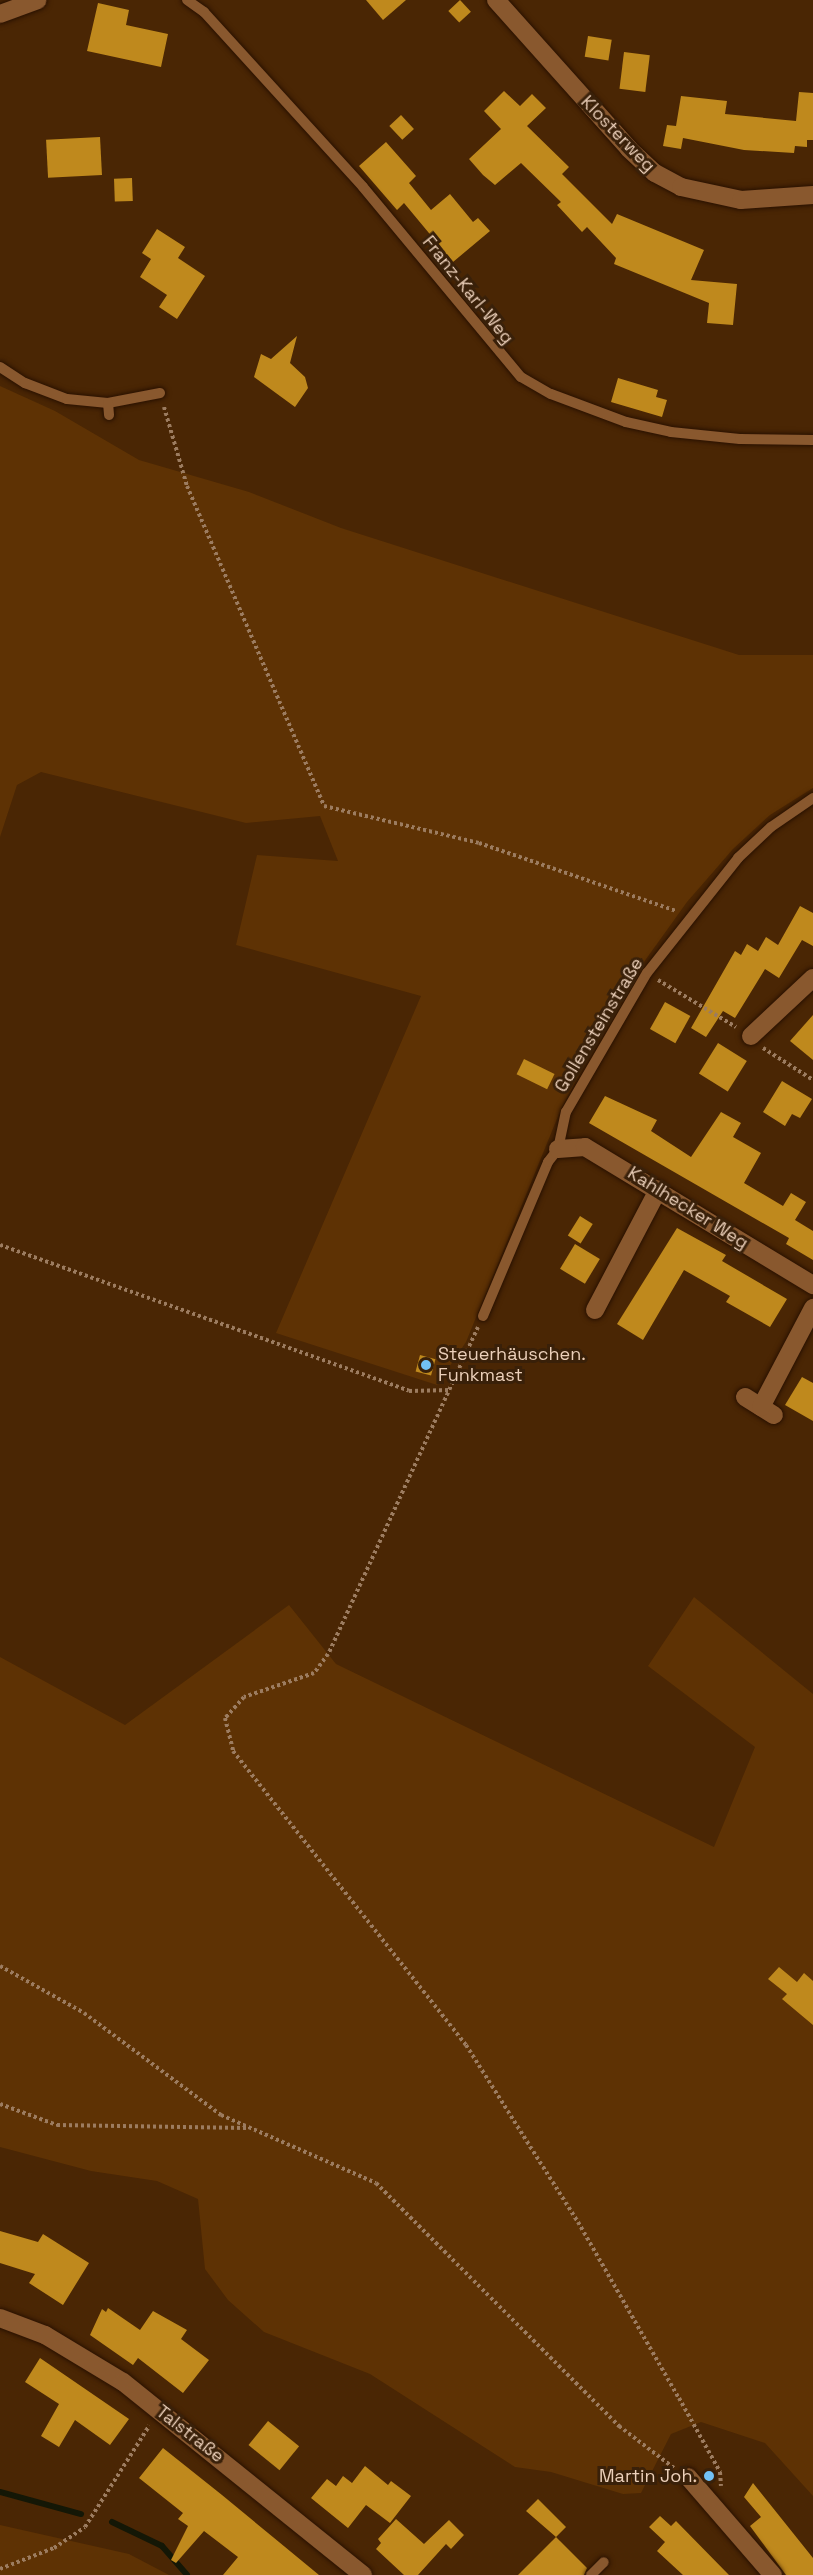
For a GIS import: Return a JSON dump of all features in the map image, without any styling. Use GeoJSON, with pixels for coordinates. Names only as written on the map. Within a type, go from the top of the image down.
{"type":"FeatureCollection","features":[{"type":"Feature","properties":{"kind":"street"},"geometry":{"type":"LineString","coordinates":[[0,14],[38,0]]}},
{"type":"Feature","properties":{"kind":"street","name":"Klosterweg"},"geometry":{"type":"LineString","coordinates":[[496,0],[629,150],[655,173],[681,187],[741,200],[813,195]]}},
{"type":"Feature","properties":{"kind":"street"},"geometry":{"type":"LineString","coordinates":[[751,1036],[813,978]]}},
{"type":"Feature","properties":{"kind":"street","name":"Kahlhecker Weg"},"geometry":{"type":"LineString","coordinates":[[558,1149],[585,1147],[813,1285]]}},
{"type":"Feature","properties":{"kind":"street"},"geometry":{"type":"LineString","coordinates":[[595,1310],[658,1190]]}},
{"type":"Feature","properties":{"kind":"street"},"geometry":{"type":"LineString","coordinates":[[745,1397],[767,1411],[813,1308]]}},
{"type":"Feature","properties":{"kind":"street","name":"Talstraße"},"geometry":{"type":"LineString","coordinates":[[0,2318],[45,2335],[83,2355],[159,2409],[363,2575]]}},
{"type":"Feature","properties":{"kind":"street"},"geometry":{"type":"LineString","coordinates":[[688,2477],[725,2516],[773,2575]]}},
{"type":"Feature","properties":{"kind":"lane","name":"Franz-Karl-Weg"},"geometry":{"type":"LineString","coordinates":[[187,0],[212,20],[363,187],[520,377],[551,394],[626,422],[671,432],[740,439],[813,440]]}},
{"type":"Feature","properties":{"kind":"lane"},"geometry":{"type":"LineString","coordinates":[[0,367],[25,383],[67,399],[108,403],[160,393]]}},
{"type":"Feature","properties":{"kind":"lane"},"geometry":{"type":"LineString","coordinates":[[108,403],[109,416]]}},
{"type":"Feature","properties":{"kind":"lane","name":"Gollensteinstraße"},"geometry":{"type":"LineString","coordinates":[[483,1316],[548,1162],[558,1149],[566,1112],[647,973],[738,858],[771,826],[813,798]]}},
{"type":"Feature","properties":{"kind":"lane"},"geometry":{"type":"LineString","coordinates":[[591,2575],[604,2562]]}},
{"type":"Feature","properties":{"kind":"path"},"geometry":{"type":"LineString","coordinates":[[160,393],[187,486],[324,806],[479,843],[692,916]]}},
{"type":"Feature","properties":{"kind":"path"},"geometry":{"type":"LineString","coordinates":[[647,973],[751,1036],[769,1053],[813,1080]]}},
{"type":"Feature","properties":{"kind":"path"},"geometry":{"type":"LineString","coordinates":[[0,1245],[408,1391],[451,1390]]}},
{"type":"Feature","properties":{"kind":"path"},"geometry":{"type":"LineString","coordinates":[[483,1316],[328,1654],[314,1673],[244,1697],[225,1718],[233,1751],[466,2045],[578,2222],[720,2472],[725,2516]]}},
{"type":"Feature","properties":{"kind":"path"},"geometry":{"type":"LineString","coordinates":[[0,1966],[84,2013],[221,2115],[376,2183],[619,2426],[688,2477]]}},
{"type":"Feature","properties":{"kind":"path"},"geometry":{"type":"LineString","coordinates":[[0,2104],[57,2126],[251,2128]]}},
{"type":"Feature","properties":{"kind":"path"},"geometry":{"type":"LineString","coordinates":[[0,2569],[54,2548],[85,2527],[159,2409]]}},
{"type":"Feature","properties":{"kind":"shaded area"},"geometry":{"type":"Polygon","coordinates":[[[0,386],[55,411],[139,460],[249,492],[341,528],[739,655],[813,655],[813,788],[770,815],[733,849],[687,902],[626,987],[561,1109],[466,1342],[437,1385],[276,1333],[421,996],[236,945],[257,855],[338,861],[320,816],[246,823],[41,772],[17,785],[0,837],[0,386]]]}},
{"type":"Feature","properties":{"kind":"shaded area"},"geometry":{"type":"Polygon","coordinates":[[[694,1597],[813,1694],[813,2496],[765,2443],[701,2422],[671,2434],[641,2493],[623,2494],[551,2472],[515,2467],[370,2374],[264,2332],[228,2300],[205,2269],[198,2199],[157,2181],[91,2171],[0,2147],[0,1657],[125,1725],[289,1605],[336,1664],[714,1847],[755,1747],[648,1666],[694,1597]]]}},
{"type":"Feature","properties":{"kind":"shaded area"},"geometry":{"type":"Polygon","coordinates":[[[0,2525],[129,2554],[169,2575],[0,2575],[0,2525]]]}},
{"type":"Feature","properties":{"kind":"building"},"geometry":{"type":"Polygon","coordinates":[[[366,0],[406,0],[383,20],[366,0]]]}},
{"type":"Feature","properties":{"kind":"building"},"geometry":{"type":"Polygon","coordinates":[[[460,0],[471,12],[459,23],[448,11],[460,0]]]}},
{"type":"Feature","properties":{"kind":"building"},"geometry":{"type":"Polygon","coordinates":[[[98,3],[129,10],[126,25],[168,34],[161,67],[87,51],[98,3]]]}},
{"type":"Feature","properties":{"kind":"building"},"geometry":{"type":"Polygon","coordinates":[[[588,36],[612,40],[608,60],[585,57],[588,36]]]}},
{"type":"Feature","properties":{"kind":"building"},"geometry":{"type":"Polygon","coordinates":[[[624,52],[650,55],[645,92],[619,89],[624,52]]]}},
{"type":"Feature","properties":{"kind":"building"},"geometry":{"type":"Polygon","coordinates":[[[504,91],[520,106],[532,94],[546,108],[527,126],[569,167],[562,174],[612,224],[617,214],[704,250],[691,280],[737,284],[733,325],[707,323],[709,303],[614,264],[616,258],[587,227],[582,232],[557,205],[561,202],[521,163],[495,185],[483,175],[469,159],[501,129],[484,111],[504,91]]]}},
{"type":"Feature","properties":{"kind":"building"},"geometry":{"type":"Polygon","coordinates":[[[799,92],[813,93],[813,140],[807,140],[807,147],[795,146],[794,153],[744,150],[683,138],[681,149],[663,146],[667,125],[676,126],[681,96],[727,101],[725,114],[796,121],[799,92]]]}},
{"type":"Feature","properties":{"kind":"building"},"geometry":{"type":"Polygon","coordinates":[[[401,115],[414,129],[402,140],[389,126],[401,115]]]}},
{"type":"Feature","properties":{"kind":"building"},"geometry":{"type":"Polygon","coordinates":[[[100,137],[102,175],[48,178],[46,140],[100,137]]]}},
{"type":"Feature","properties":{"kind":"building"},"geometry":{"type":"Polygon","coordinates":[[[386,142],[416,176],[409,183],[431,210],[450,194],[473,222],[478,218],[490,231],[453,262],[404,203],[397,210],[359,166],[386,142]]]}},
{"type":"Feature","properties":{"kind":"building"},"geometry":{"type":"Polygon","coordinates":[[[132,178],[133,201],[115,202],[114,179],[132,178]]]}},
{"type":"Feature","properties":{"kind":"building"},"geometry":{"type":"Polygon","coordinates":[[[157,229],[185,247],[178,258],[205,276],[177,319],[159,307],[167,295],[140,277],[151,259],[142,253],[157,229]]]}},
{"type":"Feature","properties":{"kind":"building"},"geometry":{"type":"Polygon","coordinates":[[[297,336],[290,363],[305,377],[308,388],[295,407],[254,377],[261,354],[271,359],[297,336]]]}},
{"type":"Feature","properties":{"kind":"building"},"geometry":{"type":"Polygon","coordinates":[[[618,378],[658,390],[656,397],[667,400],[662,417],[611,402],[618,378]]]}},
{"type":"Feature","properties":{"kind":"building"},"geometry":{"type":"Polygon","coordinates":[[[800,906],[813,913],[813,946],[802,940],[779,978],[765,969],[735,1018],[723,1011],[706,1037],[691,1028],[735,951],[741,955],[747,944],[758,951],[766,937],[778,945],[800,906]]]}},
{"type":"Feature","properties":{"kind":"building"},"geometry":{"type":"Polygon","coordinates":[[[665,1002],[690,1016],[675,1043],[650,1029],[665,1002]]]}},
{"type":"Feature","properties":{"kind":"building"},"geometry":{"type":"Polygon","coordinates":[[[813,1015],[813,1060],[790,1041],[813,1015]]]}},
{"type":"Feature","properties":{"kind":"building"},"geometry":{"type":"Polygon","coordinates":[[[718,1043],[747,1061],[728,1092],[699,1074],[718,1043]]]}},
{"type":"Feature","properties":{"kind":"building"},"geometry":{"type":"Polygon","coordinates":[[[524,1059],[555,1074],[547,1089],[517,1074],[524,1059]]]}},
{"type":"Feature","properties":{"kind":"building"},"geometry":{"type":"Polygon","coordinates":[[[782,1081],[812,1099],[800,1118],[792,1114],[785,1126],[763,1112],[782,1081]]]}},
{"type":"Feature","properties":{"kind":"building"},"geometry":{"type":"Polygon","coordinates":[[[605,1096],[657,1120],[651,1131],[691,1157],[721,1112],[741,1123],[733,1137],[761,1153],[744,1183],[783,1206],[791,1193],[806,1202],[795,1220],[813,1231],[813,1260],[786,1244],[789,1238],[589,1123],[605,1096]]]}},
{"type":"Feature","properties":{"kind":"building"},"geometry":{"type":"Polygon","coordinates":[[[580,1216],[593,1224],[581,1243],[568,1236],[580,1216]]]}},
{"type":"Feature","properties":{"kind":"building"},"geometry":{"type":"Polygon","coordinates":[[[677,1228],[726,1255],[722,1261],[787,1299],[770,1327],[726,1302],[730,1296],[684,1270],[643,1340],[617,1324],[677,1228]]]}},
{"type":"Feature","properties":{"kind":"building"},"geometry":{"type":"Polygon","coordinates":[[[575,1244],[600,1259],[585,1284],[560,1269],[575,1244]]]}},
{"type":"Feature","properties":{"kind":"building","name":"Steuerhäuschen. Funkmast"},"geometry":{"type":"Polygon","coordinates":[[[420,1355],[435,1359],[431,1376],[416,1371],[420,1355]]]}},
{"type":"Feature","properties":{"kind":"building"},"geometry":{"type":"Polygon","coordinates":[[[802,1377],[813,1383],[813,1421],[785,1405],[802,1377]]]}},
{"type":"Feature","properties":{"kind":"building"},"geometry":{"type":"Polygon","coordinates":[[[779,1967],[797,1982],[804,1973],[813,1981],[813,2025],[782,1999],[787,1994],[768,1979],[779,1967]]]}},
{"type":"Feature","properties":{"kind":"building"},"geometry":{"type":"Polygon","coordinates":[[[0,2231],[38,2242],[43,2234],[89,2263],[63,2305],[29,2283],[35,2274],[0,2263],[0,2231]]]}},
{"type":"Feature","properties":{"kind":"building"},"geometry":{"type":"Polygon","coordinates":[[[108,2308],[140,2330],[153,2311],[187,2330],[181,2339],[209,2360],[183,2393],[138,2358],[133,2365],[90,2335],[102,2309],[106,2312],[108,2308]]]}},
{"type":"Feature","properties":{"kind":"building"},"geometry":{"type":"Polygon","coordinates":[[[40,2358],[129,2419],[110,2445],[75,2420],[59,2447],[41,2436],[59,2404],[25,2382],[40,2358]]]}},
{"type":"Feature","properties":{"kind":"building"},"geometry":{"type":"Polygon","coordinates":[[[268,2421],[299,2446],[280,2470],[248,2445],[268,2421]]]}},
{"type":"Feature","properties":{"kind":"building"},"geometry":{"type":"Polygon","coordinates":[[[163,2448],[319,2575],[223,2575],[238,2557],[204,2531],[176,2563],[171,2560],[188,2526],[178,2519],[183,2513],[139,2478],[163,2448]]]}},
{"type":"Feature","properties":{"kind":"building"},"geometry":{"type":"Polygon","coordinates":[[[365,2466],[388,2485],[391,2481],[411,2496],[390,2523],[366,2505],[348,2528],[311,2498],[327,2479],[336,2486],[343,2476],[352,2483],[365,2466]]]}},
{"type":"Feature","properties":{"kind":"building"},"geometry":{"type":"Polygon","coordinates":[[[753,2483],[813,2558],[813,2575],[786,2575],[750,2526],[761,2517],[744,2497],[753,2483]]]}},
{"type":"Feature","properties":{"kind":"building"},"geometry":{"type":"Polygon","coordinates":[[[538,2499],[566,2527],[556,2537],[526,2511],[538,2499]]]}},
{"type":"Feature","properties":{"kind":"building"},"geometry":{"type":"Polygon","coordinates":[[[660,2516],[671,2526],[676,2521],[729,2575],[683,2575],[657,2551],[665,2542],[649,2527],[660,2516]]]}},
{"type":"Feature","properties":{"kind":"building"},"geometry":{"type":"Polygon","coordinates":[[[396,2519],[424,2544],[449,2520],[464,2535],[451,2549],[446,2544],[418,2575],[404,2575],[376,2549],[381,2543],[378,2539],[396,2519]]]}},
{"type":"Feature","properties":{"kind":"building"},"geometry":{"type":"Polygon","coordinates":[[[556,2537],[587,2568],[584,2575],[518,2575],[556,2537]]]}},
{"type":"Feature","properties":{"kind":"waterway"},"geometry":{"type":"LineString","coordinates":[[0,2492],[81,2514]]}},
{"type":"Feature","properties":{"kind":"waterway"},"geometry":{"type":"LineString","coordinates":[[112,2522],[162,2546],[187,2575]]}},
{"type":"Feature","properties":{"kind":"place","name":"Steuerhäuschen. Funkmast"},"geometry":{"type":"Point","coordinates":[426,1365]}},
{"type":"Feature","properties":{"kind":"place","name":"Martin Joh."},"geometry":{"type":"Point","coordinates":[709,2476]}}]}
